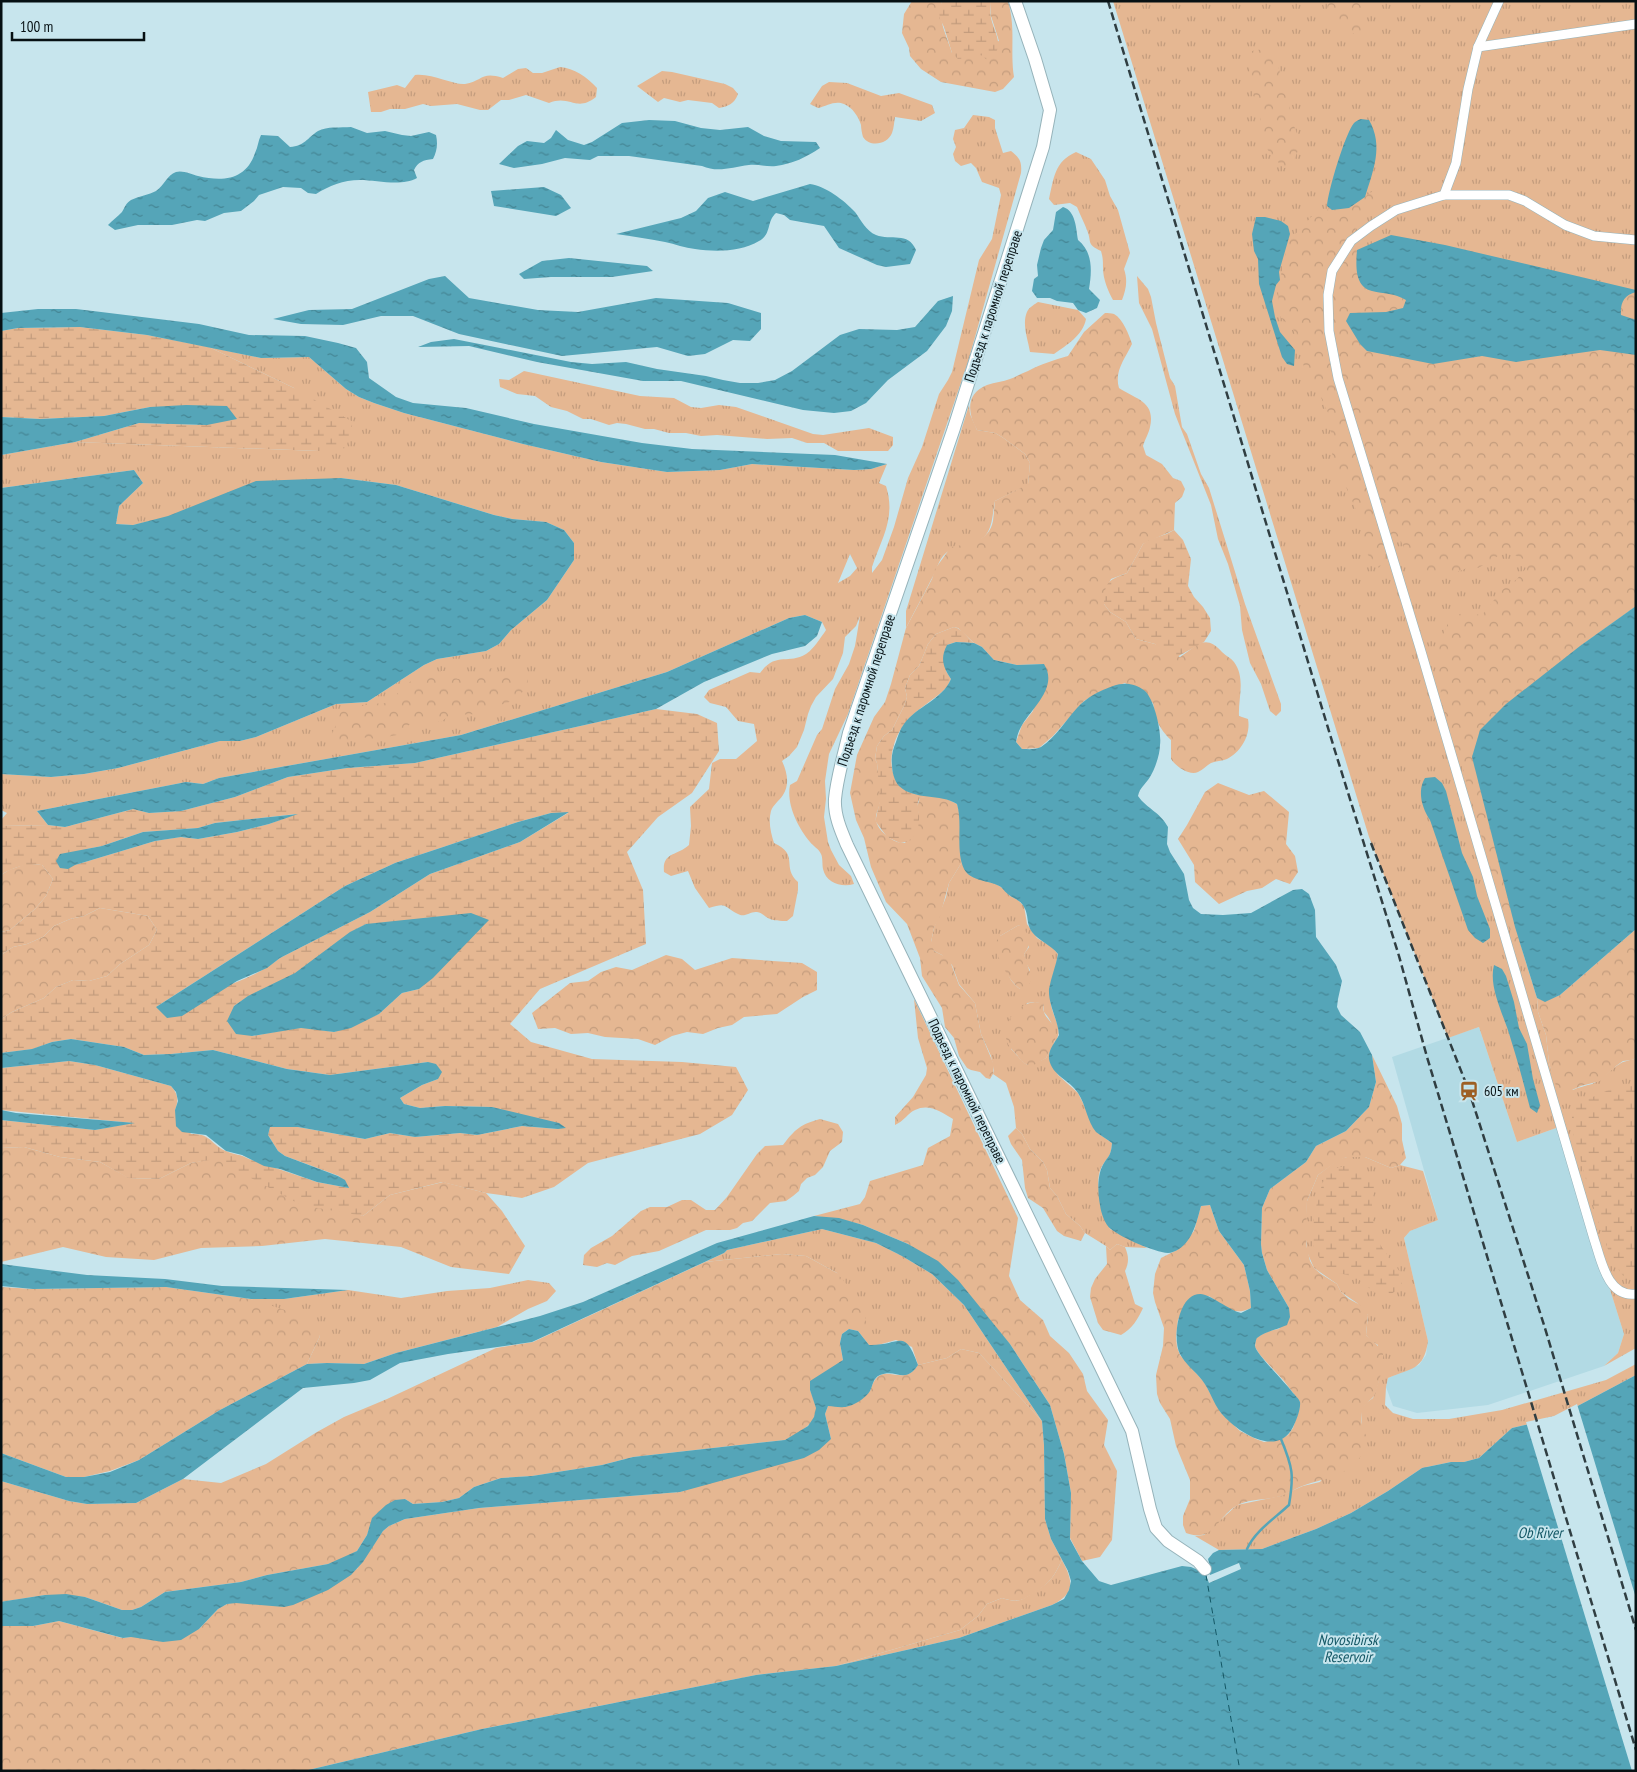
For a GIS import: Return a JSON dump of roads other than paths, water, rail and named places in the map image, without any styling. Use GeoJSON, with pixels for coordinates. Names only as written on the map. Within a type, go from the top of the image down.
{"type":"FeatureCollection","features":[{"type":"Feature","properties":{"kind":"street","name":"Подъезд к паромной переправе"},"geometry":{"type":"LineString","coordinates":[[1015,1],[1050,110],[1043,147],[954,428],[849,733],[835,800],[838,822],[847,845],[1132,1431],[1156,1528],[1168,1541],[1205,1569]]}},
{"type":"Feature","properties":{"kind":"street"},"geometry":{"type":"LineString","coordinates":[[1444,196],[1456,163],[1468,88],[1478,47],[1499,1]]}},
{"type":"Feature","properties":{"kind":"street"},"geometry":{"type":"LineString","coordinates":[[1478,47],[1636,24]]}},
{"type":"Feature","properties":{"kind":"street"},"geometry":{"type":"LineString","coordinates":[[1636,240],[1594,236],[1565,225],[1525,201],[1509,195],[1444,196],[1396,210],[1351,241],[1332,271],[1328,295],[1329,331],[1338,378],[1420,648],[1594,1239],[1610,1282],[1619,1291],[1630,1295],[1636,1294]]}},
{"type":"Feature","properties":{"kind":"water"},"geometry":{"type":"Polygon","coordinates":[[[1361,119],[1369,120],[1376,139],[1376,158],[1365,197],[1349,208],[1332,210],[1327,206],[1330,188],[1350,129],[1354,123],[1361,119]]]}},
{"type":"Feature","properties":{"kind":"water"},"geometry":{"type":"Polygon","coordinates":[[[649,120],[675,121],[701,128],[720,130],[748,127],[764,136],[781,141],[816,142],[820,148],[788,164],[773,166],[749,165],[725,169],[629,156],[598,156],[590,160],[565,158],[514,168],[499,164],[518,146],[527,141],[544,143],[551,138],[556,130],[568,140],[584,145],[622,123],[649,120]]]}},
{"type":"Feature","properties":{"kind":"water"},"geometry":{"type":"Polygon","coordinates":[[[351,127],[367,133],[385,131],[411,136],[429,132],[436,135],[437,144],[433,159],[417,165],[414,170],[417,178],[411,181],[396,183],[348,181],[331,186],[316,194],[308,193],[301,188],[283,187],[259,195],[241,211],[224,213],[205,221],[197,220],[172,225],[138,225],[115,230],[108,225],[122,212],[129,201],[156,191],[176,172],[216,179],[240,174],[251,162],[261,135],[278,136],[290,147],[303,143],[322,129],[351,127]]]}},
{"type":"Feature","properties":{"kind":"water"},"geometry":{"type":"Polygon","coordinates":[[[810,184],[816,185],[840,198],[855,212],[872,233],[882,237],[904,238],[913,244],[916,250],[910,264],[886,267],[877,265],[839,248],[824,226],[790,220],[784,215],[776,213],[763,238],[752,245],[736,249],[711,251],[695,249],[616,234],[681,218],[696,211],[708,198],[725,192],[753,201],[810,184]]]}},
{"type":"Feature","properties":{"kind":"water"},"geometry":{"type":"Polygon","coordinates":[[[544,187],[561,195],[571,208],[556,216],[494,206],[491,191],[544,187]]]}},
{"type":"Feature","properties":{"kind":"water"},"geometry":{"type":"Polygon","coordinates":[[[1063,207],[1071,212],[1078,240],[1089,256],[1091,275],[1089,289],[1100,300],[1097,308],[1086,313],[1078,310],[1073,303],[1050,298],[1037,298],[1032,291],[1034,279],[1038,276],[1037,265],[1041,248],[1044,240],[1053,230],[1056,212],[1063,207]]]}},
{"type":"Feature","properties":{"kind":"water"},"geometry":{"type":"Polygon","coordinates":[[[1256,217],[1281,221],[1288,226],[1290,234],[1279,272],[1280,280],[1276,285],[1272,301],[1280,332],[1295,350],[1294,366],[1287,364],[1282,357],[1259,284],[1258,259],[1254,251],[1252,234],[1256,217]]]}},
{"type":"Feature","properties":{"kind":"water"},"geometry":{"type":"Polygon","coordinates":[[[1391,235],[1445,245],[1636,290],[1636,292],[1628,295],[1622,303],[1621,315],[1636,320],[1636,355],[1600,350],[1516,362],[1482,356],[1433,364],[1367,351],[1360,344],[1346,321],[1350,313],[1386,312],[1403,308],[1406,300],[1366,289],[1362,285],[1357,274],[1357,250],[1391,235]]]}},
{"type":"Feature","properties":{"kind":"water"},"geometry":{"type":"Polygon","coordinates":[[[569,258],[647,266],[653,271],[612,277],[524,279],[519,274],[542,261],[569,258]]]}},
{"type":"Feature","properties":{"kind":"water"},"geometry":{"type":"Polygon","coordinates":[[[445,276],[469,298],[538,310],[578,312],[656,298],[728,303],[761,313],[761,329],[750,341],[733,340],[705,354],[688,356],[657,347],[562,356],[459,334],[413,316],[381,316],[343,325],[301,324],[273,319],[309,310],[352,309],[429,279],[445,276]]]}},
{"type":"Feature","properties":{"kind":"water"},"geometry":{"type":"Polygon","coordinates":[[[953,296],[952,311],[946,326],[927,351],[888,380],[866,403],[851,411],[834,413],[803,410],[681,381],[643,381],[537,362],[469,346],[418,347],[431,342],[454,339],[571,362],[592,364],[626,362],[740,383],[758,383],[775,380],[792,371],[840,335],[859,329],[897,330],[915,327],[938,301],[953,296]]]}},
{"type":"Feature","properties":{"kind":"water"},"geometry":{"type":"Polygon","coordinates":[[[38,309],[76,309],[199,324],[249,335],[305,336],[338,343],[356,348],[367,362],[369,378],[396,397],[413,403],[466,408],[534,424],[642,443],[692,449],[835,455],[887,464],[871,469],[854,470],[752,464],[720,470],[667,472],[601,462],[523,444],[404,413],[374,403],[346,389],[309,357],[261,358],[147,335],[80,327],[18,328],[1,331],[1,313],[38,309]]]}},
{"type":"Feature","properties":{"kind":"water"},"geometry":{"type":"Polygon","coordinates":[[[186,405],[227,406],[237,419],[207,425],[139,423],[75,442],[1,455],[1,417],[40,419],[104,416],[150,407],[186,405]]]}},
{"type":"Feature","properties":{"kind":"water"},"geometry":{"type":"Polygon","coordinates":[[[134,470],[143,483],[119,506],[116,524],[133,525],[168,516],[256,481],[341,478],[396,485],[494,515],[512,519],[546,522],[564,530],[574,543],[574,560],[547,600],[511,630],[499,644],[486,651],[437,659],[424,665],[367,702],[336,704],[256,737],[240,741],[220,741],[118,768],[51,777],[1,774],[1,488],[134,470]]]}},
{"type":"Feature","properties":{"kind":"water"},"geometry":{"type":"Polygon","coordinates":[[[1636,606],[1636,929],[1560,995],[1545,1002],[1537,998],[1515,927],[1472,757],[1480,730],[1506,704],[1580,646],[1636,606]]]}},
{"type":"Feature","properties":{"kind":"water"},"geometry":{"type":"Polygon","coordinates":[[[805,615],[822,622],[817,636],[805,646],[772,654],[704,682],[656,709],[415,763],[347,768],[288,777],[235,797],[181,811],[149,813],[133,809],[65,827],[48,825],[37,811],[186,782],[203,784],[219,778],[461,735],[667,672],[789,618],[805,615]]]}},
{"type":"Feature","properties":{"kind":"water"},"geometry":{"type":"Polygon","coordinates":[[[956,642],[974,643],[982,647],[994,660],[1017,665],[1044,664],[1048,673],[1046,689],[1018,733],[1016,742],[1022,749],[1041,747],[1056,734],[1081,704],[1103,690],[1125,684],[1137,686],[1145,691],[1157,716],[1160,732],[1160,749],[1154,770],[1138,796],[1161,817],[1168,827],[1167,844],[1170,852],[1184,874],[1189,900],[1193,908],[1201,914],[1251,913],[1293,890],[1302,889],[1309,894],[1315,910],[1316,937],[1336,965],[1342,981],[1337,1007],[1341,1015],[1360,1032],[1372,1055],[1376,1082],[1369,1107],[1346,1131],[1316,1146],[1306,1162],[1270,1189],[1262,1208],[1262,1253],[1267,1270],[1289,1308],[1290,1317],[1287,1325],[1257,1338],[1255,1346],[1260,1355],[1300,1402],[1293,1427],[1286,1436],[1277,1441],[1257,1439],[1246,1434],[1228,1420],[1218,1409],[1202,1380],[1182,1358],[1178,1347],[1177,1328],[1179,1318],[1186,1301],[1192,1296],[1204,1294],[1241,1313],[1251,1308],[1250,1291],[1244,1265],[1219,1231],[1210,1205],[1201,1206],[1194,1230],[1188,1241],[1171,1253],[1138,1244],[1116,1233],[1107,1225],[1101,1208],[1099,1181],[1100,1171],[1111,1152],[1112,1143],[1096,1132],[1078,1093],[1057,1074],[1049,1059],[1051,1049],[1059,1035],[1049,995],[1058,954],[1032,932],[1026,910],[1021,903],[1001,887],[976,879],[964,869],[959,845],[959,812],[957,804],[943,799],[912,794],[899,786],[895,779],[892,770],[892,755],[900,730],[909,718],[936,698],[947,686],[951,679],[944,666],[943,658],[947,645],[956,642]]]}},
{"type":"Feature","properties":{"kind":"water"},"geometry":{"type":"Polygon","coordinates":[[[1435,777],[1442,783],[1446,791],[1462,853],[1473,877],[1477,896],[1490,929],[1490,938],[1483,943],[1468,930],[1430,820],[1423,805],[1421,788],[1425,778],[1435,777]]]}},
{"type":"Feature","properties":{"kind":"water"},"geometry":{"type":"Polygon","coordinates":[[[569,812],[520,842],[430,874],[370,912],[280,958],[267,968],[237,981],[182,1016],[167,1018],[156,1007],[345,886],[395,863],[518,822],[551,813],[569,812]]]}},
{"type":"Feature","properties":{"kind":"water"},"geometry":{"type":"Polygon","coordinates":[[[298,814],[237,832],[198,839],[181,837],[155,841],[75,865],[68,869],[60,868],[56,861],[60,854],[102,846],[143,832],[198,828],[215,823],[298,814]]]}},
{"type":"Feature","properties":{"kind":"water"},"geometry":{"type":"Polygon","coordinates":[[[471,913],[489,920],[433,978],[419,989],[402,993],[379,1014],[351,1028],[334,1032],[301,1028],[252,1036],[236,1034],[227,1021],[234,1006],[248,996],[295,973],[350,932],[366,924],[471,913]]]}},
{"type":"Feature","properties":{"kind":"water"},"geometry":{"type":"Polygon","coordinates":[[[1494,965],[1502,969],[1506,976],[1519,1028],[1527,1044],[1540,1105],[1537,1113],[1530,1108],[1514,1048],[1495,993],[1493,983],[1494,965]]]}},
{"type":"Feature","properties":{"kind":"water"},"geometry":{"type":"Polygon","coordinates":[[[71,1039],[124,1047],[144,1055],[213,1050],[287,1069],[330,1075],[428,1062],[436,1064],[442,1072],[438,1079],[422,1085],[400,1098],[404,1104],[420,1108],[445,1106],[492,1107],[559,1123],[566,1128],[522,1126],[477,1135],[460,1133],[415,1137],[390,1133],[365,1139],[298,1127],[270,1127],[268,1135],[278,1151],[285,1156],[338,1176],[345,1180],[349,1188],[317,1182],[280,1169],[264,1166],[242,1155],[226,1151],[206,1135],[182,1132],[176,1126],[175,1110],[178,1101],[176,1092],[171,1086],[95,1065],[69,1061],[1,1068],[1,1053],[32,1049],[52,1042],[71,1039]]]}},
{"type":"Feature","properties":{"kind":"water"},"geometry":{"type":"Polygon","coordinates":[[[1,1110],[16,1113],[135,1123],[95,1130],[1,1120],[1,1110]]]}},
{"type":"Feature","properties":{"kind":"water","name":"Novosibirsk Reservoir"},"geometry":{"type":"Polygon","coordinates":[[[814,1216],[839,1218],[863,1225],[908,1244],[938,1261],[958,1280],[1010,1344],[1050,1405],[1064,1454],[1071,1493],[1070,1539],[1082,1561],[1099,1581],[1111,1585],[1182,1566],[1191,1567],[1205,1573],[1211,1570],[1208,1559],[1219,1550],[1262,1549],[1316,1529],[1351,1513],[1422,1468],[1479,1458],[1512,1428],[1555,1418],[1636,1375],[1636,1771],[304,1771],[482,1729],[756,1675],[836,1666],[959,1638],[1064,1599],[1071,1581],[1068,1571],[1051,1539],[1045,1519],[1042,1421],[964,1305],[932,1274],[876,1243],[822,1229],[727,1250],[532,1342],[400,1363],[370,1380],[303,1388],[183,1479],[136,1503],[87,1504],[69,1501],[1,1481],[1,1453],[66,1477],[84,1477],[110,1472],[139,1460],[220,1410],[307,1364],[364,1364],[396,1353],[540,1316],[583,1302],[717,1243],[814,1216]]]}},
{"type":"Feature","properties":{"kind":"water"},"geometry":{"type":"Polygon","coordinates":[[[1,1264],[87,1275],[165,1279],[222,1286],[348,1290],[284,1299],[251,1299],[166,1287],[33,1289],[1,1286],[1,1264]]]}},
{"type":"Feature","properties":{"kind":"water"},"geometry":{"type":"Polygon","coordinates":[[[849,1329],[858,1331],[869,1345],[905,1342],[913,1353],[918,1365],[909,1374],[886,1373],[878,1376],[868,1394],[855,1404],[847,1407],[828,1406],[825,1414],[831,1439],[819,1450],[804,1458],[680,1492],[479,1508],[405,1519],[389,1526],[383,1531],[363,1562],[351,1575],[328,1590],[284,1607],[227,1604],[218,1609],[199,1629],[181,1640],[163,1642],[131,1637],[123,1638],[59,1621],[33,1626],[1,1626],[1,1602],[6,1601],[66,1594],[85,1597],[122,1610],[132,1610],[141,1607],[165,1592],[241,1582],[267,1575],[328,1564],[357,1551],[367,1535],[372,1518],[386,1505],[395,1500],[405,1499],[413,1504],[442,1502],[459,1498],[474,1487],[501,1478],[532,1476],[602,1465],[633,1457],[785,1440],[808,1426],[814,1417],[816,1408],[810,1390],[810,1381],[843,1360],[840,1343],[842,1334],[849,1329]]]}},
{"type":"Feature","properties":{"kind":"waterway"},"geometry":{"type":"LineString","coordinates":[[1247,1549],[1255,1536],[1289,1505],[1292,1486],[1291,1472],[1281,1439]]}},
{"type":"Feature","properties":{"kind":"railway"},"geometry":{"type":"LineString","coordinates":[[1108,1],[1399,956],[1427,1057],[1636,1750]]}},
{"type":"Feature","properties":{"kind":"railway"},"geometry":{"type":"LineString","coordinates":[[1371,843],[1469,1091],[1544,1325],[1636,1630]]}},
{"type":"Feature","properties":{"kind":"place","name":"605 км"},"geometry":{"type":"Point","coordinates":[1469,1091]}},
{"type":"Feature","properties":{"kind":"water label","name":"Ob River"},"geometry":{"type":"Point","coordinates":[1540,1532]}}]}
